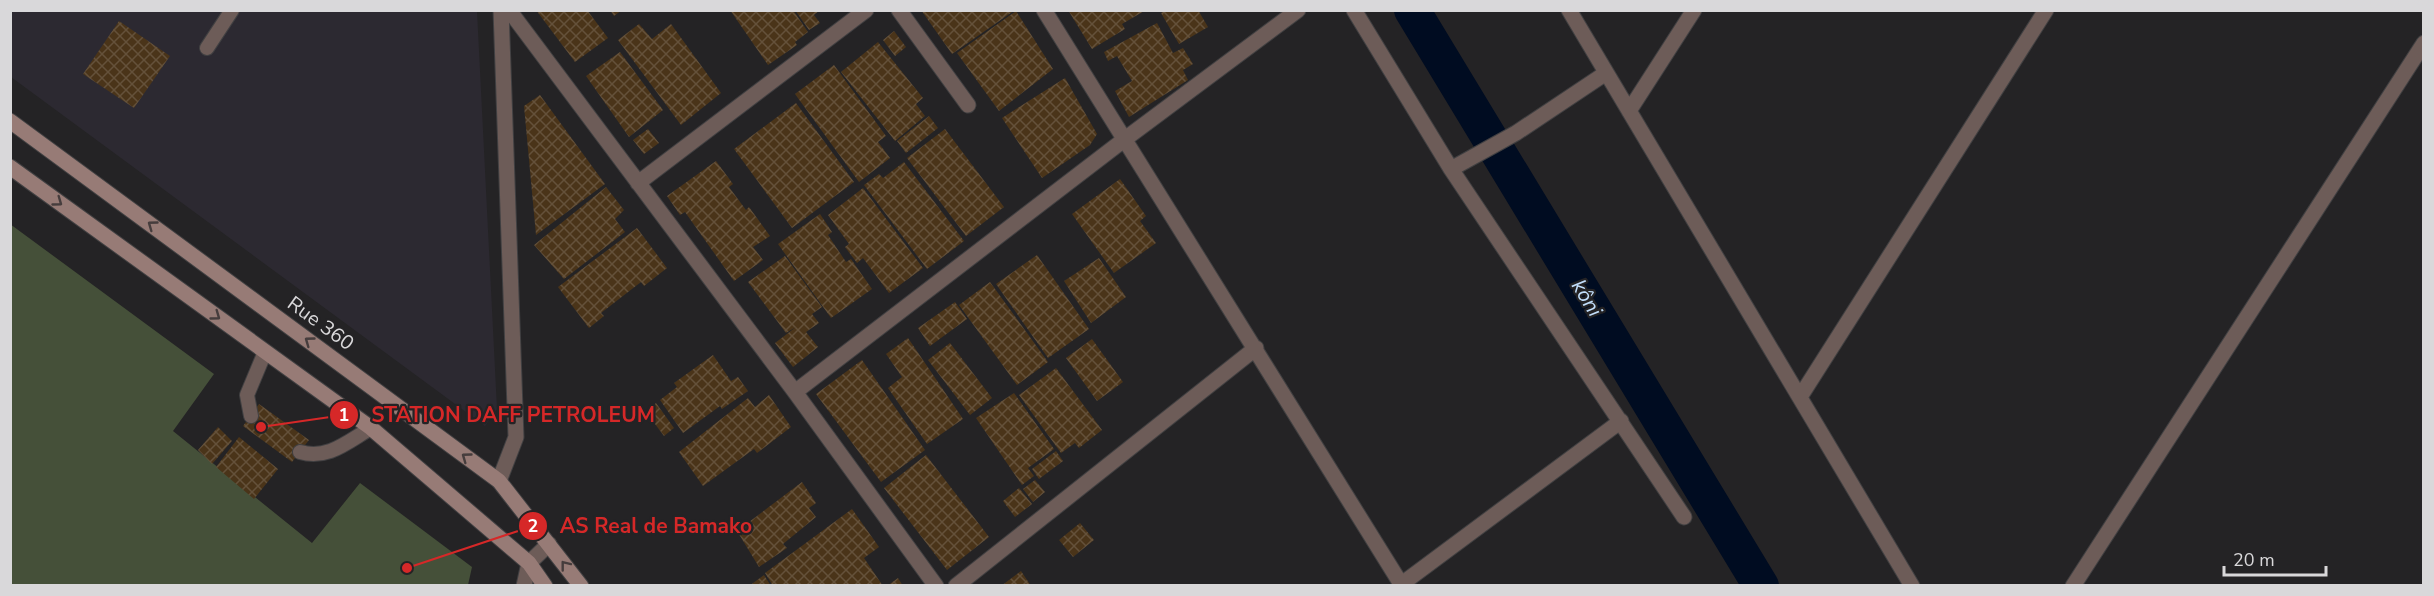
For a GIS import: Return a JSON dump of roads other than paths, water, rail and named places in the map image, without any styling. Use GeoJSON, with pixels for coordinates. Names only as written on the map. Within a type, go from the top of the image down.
{"type":"FeatureCollection","features":[{"type":"Feature","properties":{"kind":"main road","name":"Rue 360"},"geometry":{"type":"LineString","coordinates":[[10,121],[499,481],[581,585]]}},
{"type":"Feature","properties":{"kind":"main road"},"geometry":{"type":"LineString","coordinates":[[10,167],[371,428],[529,563],[545,585]]}},
{"type":"Feature","properties":{"kind":"street"},"geometry":{"type":"LineString","coordinates":[[499,481],[516,437],[501,10]]}},
{"type":"Feature","properties":{"kind":"street"},"geometry":{"type":"LineString","coordinates":[[509,10],[795,392],[936,585]]}},
{"type":"Feature","properties":{"kind":"street"},"geometry":{"type":"LineString","coordinates":[[638,183],[866,10]]}},
{"type":"Feature","properties":{"kind":"street"},"geometry":{"type":"LineString","coordinates":[[899,10],[968,105]]}},
{"type":"Feature","properties":{"kind":"street"},"geometry":{"type":"LineString","coordinates":[[1044,10],[1256,348],[1400,585],[1621,421]]}},
{"type":"Feature","properties":{"kind":"street"},"geometry":{"type":"LineString","coordinates":[[795,392],[1125,139],[1298,10]]}},
{"type":"Feature","properties":{"kind":"street"},"geometry":{"type":"LineString","coordinates":[[1354,10],[1451,169],[1684,518]]}},
{"type":"Feature","properties":{"kind":"street"},"geometry":{"type":"LineString","coordinates":[[1569,10],[1912,585]]}},
{"type":"Feature","properties":{"kind":"street"},"geometry":{"type":"LineString","coordinates":[[1629,111],[1694,10]]}},
{"type":"Feature","properties":{"kind":"street"},"geometry":{"type":"LineString","coordinates":[[1800,397],[2046,10]]}},
{"type":"Feature","properties":{"kind":"street"},"geometry":{"type":"LineString","coordinates":[[2073,585],[2424,43]]}},
{"type":"Feature","properties":{"kind":"street"},"geometry":{"type":"LineString","coordinates":[[1451,169],[1516,133],[1606,73]]}},
{"type":"Feature","properties":{"kind":"street"},"geometry":{"type":"LineString","coordinates":[[956,585],[1256,348]]}},
{"type":"Feature","properties":{"kind":"street"},"geometry":{"type":"LineString","coordinates":[[524,585],[529,563],[549,544]]}},
{"type":"Feature","properties":{"kind":"lane"},"geometry":{"type":"LineString","coordinates":[[207,48],[232,10]]}},
{"type":"Feature","properties":{"kind":"lane"},"geometry":{"type":"LineString","coordinates":[[251,416],[247,395],[265,352]]}},
{"type":"Feature","properties":{"kind":"lane"},"geometry":{"type":"LineString","coordinates":[[300,452],[314,456],[326,454],[371,428]]}},
{"type":"Feature","properties":{"kind":"waterway","name":"kôni"},"geometry":{"type":"LineString","coordinates":[[1412,10],[1761,586]]}},
{"type":"Feature","properties":{"kind":"place","name":"STATION DAFF PETROLEUM"},"geometry":{"type":"Point","coordinates":[261,427]}},
{"type":"Feature","properties":{"kind":"place","name":"AS Real de Bamako"},"geometry":{"type":"Point","coordinates":[407,568]}}]}
